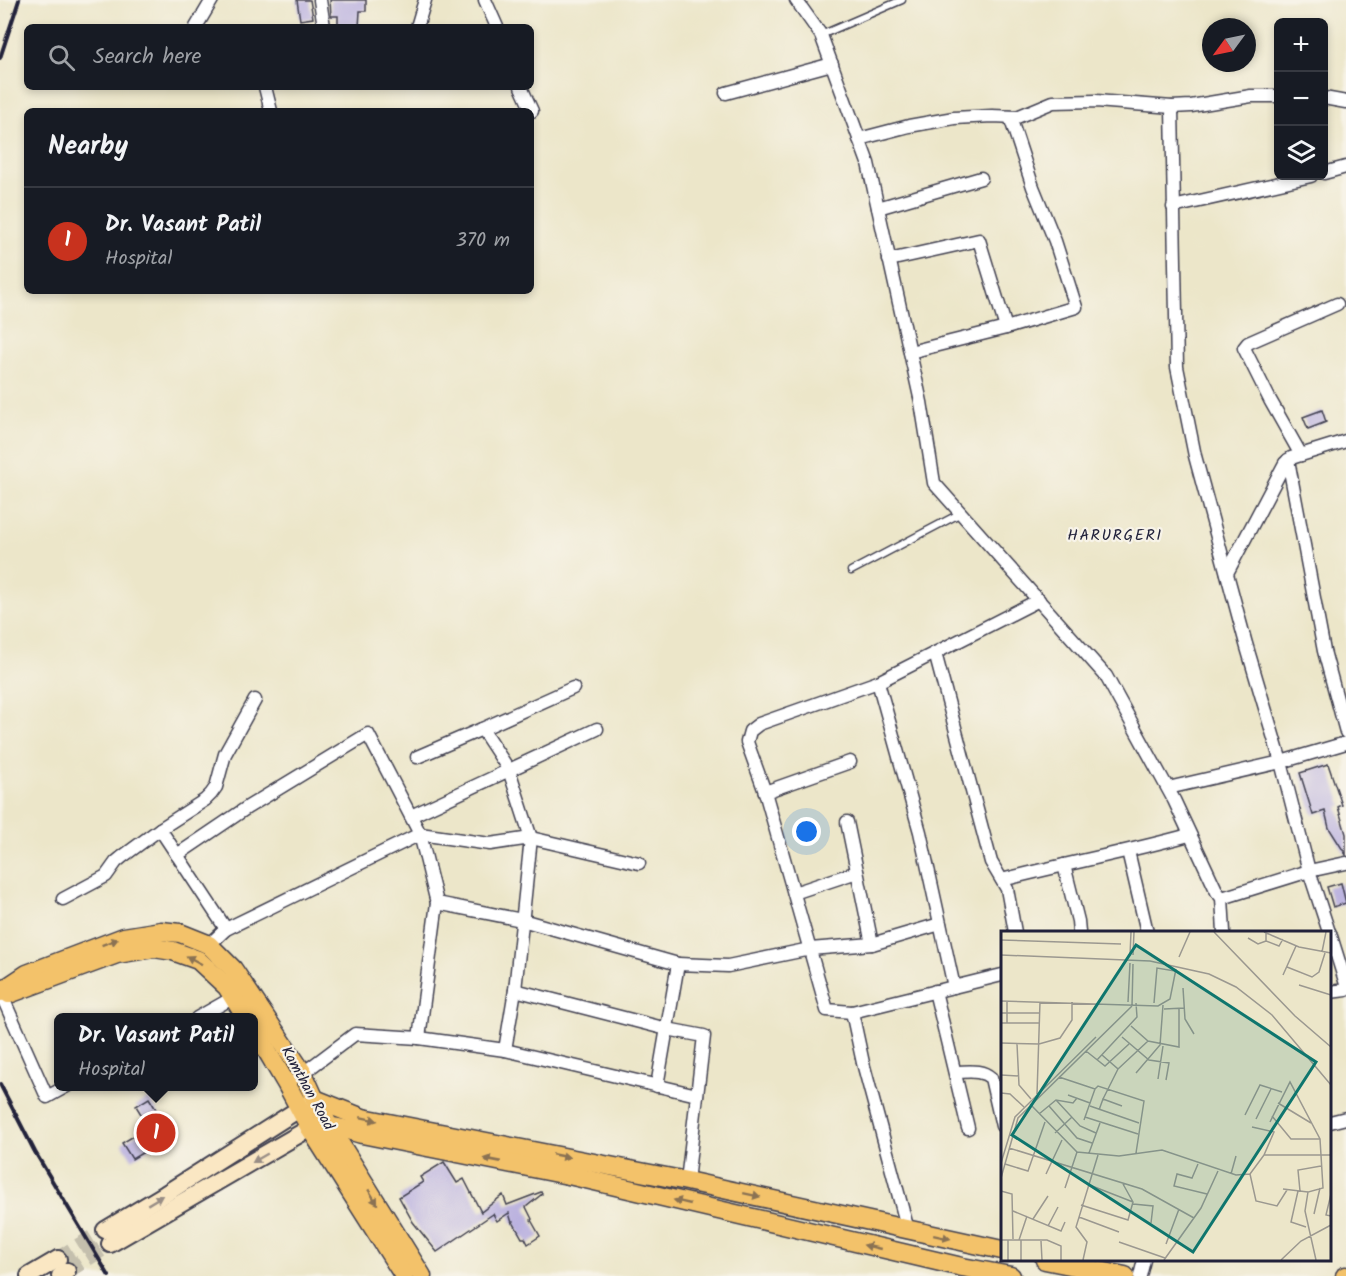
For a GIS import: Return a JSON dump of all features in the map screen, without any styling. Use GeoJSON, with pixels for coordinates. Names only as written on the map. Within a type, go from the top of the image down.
{"type":"FeatureCollection","features":[{"type":"Feature","properties":{"kind":"main road","name":"Kamthan Road"},"geometry":{"type":"LineString","coordinates":[[1,995],[27,974],[124,937],[161,931],[180,933],[209,945],[227,987],[243,1013]]}},
{"type":"Feature","properties":{"kind":"main road","name":"Kamthan Road"},"geometry":{"type":"LineString","coordinates":[[1,995],[25,989],[117,954],[154,948],[173,951],[221,970],[233,969],[303,1073],[310,1128],[404,1276]]}},
{"type":"Feature","properties":{"kind":"main road","name":"Kamthan Road"},"geometry":{"type":"LineString","coordinates":[[258,1036],[287,1085],[329,1126],[422,1276]]}},
{"type":"Feature","properties":{"kind":"main road"},"geometry":{"type":"LineString","coordinates":[[307,1103],[363,1118],[687,1181],[1001,1250]]}},
{"type":"Feature","properties":{"kind":"main road"},"geometry":{"type":"LineString","coordinates":[[310,1128],[329,1126],[573,1176],[941,1263],[1011,1276]]}},
{"type":"Feature","properties":{"kind":"main road"},"geometry":{"type":"LineString","coordinates":[[1051,1261],[1125,1276]]}},
{"type":"Feature","properties":{"kind":"street"},"geometry":{"type":"LineString","coordinates":[[198,24],[212,0]]}},
{"type":"Feature","properties":{"kind":"street"},"geometry":{"type":"LineString","coordinates":[[320,0],[324,24]]}},
{"type":"Feature","properties":{"kind":"street"},"geometry":{"type":"LineString","coordinates":[[418,24],[425,0]]}},
{"type":"Feature","properties":{"kind":"street"},"geometry":{"type":"LineString","coordinates":[[485,0],[496,24]]}},
{"type":"Feature","properties":{"kind":"street"},"geometry":{"type":"LineString","coordinates":[[796,0],[821,34],[868,163],[921,402],[934,483],[1106,676],[1167,788],[1222,898],[1224,931]]}},
{"type":"Feature","properties":{"kind":"street"},"geometry":{"type":"LineString","coordinates":[[726,93],[832,64]]}},
{"type":"Feature","properties":{"kind":"street"},"geometry":{"type":"LineString","coordinates":[[266,90],[270,108]]}},
{"type":"Feature","properties":{"kind":"street"},"geometry":{"type":"LineString","coordinates":[[522,90],[530,108]]}},
{"type":"Feature","properties":{"kind":"street"},"geometry":{"type":"LineString","coordinates":[[859,140],[909,126],[954,118],[1017,117],[1053,102],[1096,101],[1172,107],[1251,96],[1274,96]]}},
{"type":"Feature","properties":{"kind":"street"},"geometry":{"type":"LineString","coordinates":[[1328,99],[1346,102]]}},
{"type":"Feature","properties":{"kind":"street"},"geometry":{"type":"LineString","coordinates":[[1172,107],[1177,367],[1195,456],[1281,762],[1309,871],[1328,931]]}},
{"type":"Feature","properties":{"kind":"street"},"geometry":{"type":"LineString","coordinates":[[910,352],[1006,328],[1076,307],[1055,241],[1033,187],[1010,117]]}},
{"type":"Feature","properties":{"kind":"street"},"geometry":{"type":"LineString","coordinates":[[1328,171],[1346,167]]}},
{"type":"Feature","properties":{"kind":"street"},"geometry":{"type":"LineString","coordinates":[[878,207],[981,178]]}},
{"type":"Feature","properties":{"kind":"street"},"geometry":{"type":"LineString","coordinates":[[1173,207],[1293,180]]}},
{"type":"Feature","properties":{"kind":"street"},"geometry":{"type":"LineString","coordinates":[[889,260],[979,240],[1006,328]]}},
{"type":"Feature","properties":{"kind":"street"},"geometry":{"type":"LineString","coordinates":[[1301,455],[1244,348],[1248,343],[1337,304]]}},
{"type":"Feature","properties":{"kind":"street"},"geometry":{"type":"LineString","coordinates":[[1227,573],[1282,466],[1288,460],[1346,441]]}},
{"type":"Feature","properties":{"kind":"street"},"geometry":{"type":"LineString","coordinates":[[1288,460],[1324,651],[1346,732]]}},
{"type":"Feature","properties":{"kind":"street"},"geometry":{"type":"LineString","coordinates":[[1001,975],[852,1012],[827,1010],[765,792],[747,742],[750,731],[759,724],[878,682],[1039,600]]}},
{"type":"Feature","properties":{"kind":"street"},"geometry":{"type":"LineString","coordinates":[[935,653],[992,862],[1007,889],[1015,931]]}},
{"type":"Feature","properties":{"kind":"street"},"geometry":{"type":"LineString","coordinates":[[878,682],[920,832],[954,987]]}},
{"type":"Feature","properties":{"kind":"street"},"geometry":{"type":"LineString","coordinates":[[417,757],[573,688]]}},
{"type":"Feature","properties":{"kind":"street"},"geometry":{"type":"LineString","coordinates":[[63,899],[106,876],[122,857],[211,794],[216,787],[225,754],[255,700]]}},
{"type":"Feature","properties":{"kind":"street"},"geometry":{"type":"LineString","coordinates":[[482,729],[508,770],[531,838],[515,990],[505,1050]]}},
{"type":"Feature","properties":{"kind":"street"},"geometry":{"type":"LineString","coordinates":[[411,816],[597,729]]}},
{"type":"Feature","properties":{"kind":"street"},"geometry":{"type":"LineString","coordinates":[[177,855],[248,807],[368,734],[420,834],[437,903],[419,1038]]}},
{"type":"Feature","properties":{"kind":"street"},"geometry":{"type":"LineString","coordinates":[[1167,788],[1281,762],[1346,744]]}},
{"type":"Feature","properties":{"kind":"street"},"geometry":{"type":"LineString","coordinates":[[765,792],[850,762]]}},
{"type":"Feature","properties":{"kind":"street"},"geometry":{"type":"LineString","coordinates":[[847,822],[872,944]]}},
{"type":"Feature","properties":{"kind":"street"},"geometry":{"type":"LineString","coordinates":[[160,829],[226,929]]}},
{"type":"Feature","properties":{"kind":"street"},"geometry":{"type":"LineString","coordinates":[[209,945],[226,929],[420,834],[490,844],[531,838],[639,862]]}},
{"type":"Feature","properties":{"kind":"street"},"geometry":{"type":"LineString","coordinates":[[1002,880],[1190,835]]}},
{"type":"Feature","properties":{"kind":"street"},"geometry":{"type":"LineString","coordinates":[[1128,851],[1147,931]]}},
{"type":"Feature","properties":{"kind":"street"},"geometry":{"type":"LineString","coordinates":[[1222,898],[1309,871],[1346,863]]}},
{"type":"Feature","properties":{"kind":"street"},"geometry":{"type":"LineString","coordinates":[[1064,865],[1079,931]]}},
{"type":"Feature","properties":{"kind":"street"},"geometry":{"type":"LineString","coordinates":[[794,892],[857,872]]}},
{"type":"Feature","properties":{"kind":"street"},"geometry":{"type":"LineString","coordinates":[[437,903],[522,920],[678,964],[728,966],[810,949],[872,944],[940,924]]}},
{"type":"Feature","properties":{"kind":"street"},"geometry":{"type":"LineString","coordinates":[[1331,939],[1346,984]]}},
{"type":"Feature","properties":{"kind":"street"},"geometry":{"type":"LineString","coordinates":[[657,1086],[678,964]]}},
{"type":"Feature","properties":{"kind":"street"},"geometry":{"type":"LineString","coordinates":[[515,990],[667,1029],[704,1036],[687,1181]]}},
{"type":"Feature","properties":{"kind":"street"},"geometry":{"type":"LineString","coordinates":[[1331,993],[1346,990]]}},
{"type":"Feature","properties":{"kind":"street"},"geometry":{"type":"LineString","coordinates":[[935,992],[968,1128]]}},
{"type":"Feature","properties":{"kind":"street"},"geometry":{"type":"LineString","coordinates":[[1,995],[47,1097],[58,1091]]}},
{"type":"Feature","properties":{"kind":"street"},"geometry":{"type":"LineString","coordinates":[[205,1013],[234,998]]}},
{"type":"Feature","properties":{"kind":"street"},"geometry":{"type":"LineString","coordinates":[[852,1012],[863,1063],[908,1230]]}},
{"type":"Feature","properties":{"kind":"street"},"geometry":{"type":"LineString","coordinates":[[287,1085],[355,1034],[419,1038],[505,1050],[698,1095]]}},
{"type":"Feature","properties":{"kind":"street"},"geometry":{"type":"LineString","coordinates":[[955,1072],[986,1073],[991,1078],[1001,1122]]}},
{"type":"Feature","properties":{"kind":"street"},"geometry":{"type":"LineString","coordinates":[[307,1103],[165,1194],[107,1237],[310,1128]]}},
{"type":"Feature","properties":{"kind":"street"},"geometry":{"type":"LineString","coordinates":[[1331,1122],[1346,1118]]}},
{"type":"Feature","properties":{"kind":"street"},"geometry":{"type":"LineString","coordinates":[[1140,1276],[1144,1261]]}},
{"type":"Feature","properties":{"kind":"street"},"geometry":{"type":"LineString","coordinates":[[29,1276],[62,1269]]}},
{"type":"Feature","properties":{"kind":"lane"},"geometry":{"type":"LineString","coordinates":[[821,34],[902,0]]}},
{"type":"Feature","properties":{"kind":"lane"},"geometry":{"type":"LineString","coordinates":[[851,572],[961,513]]}},
{"type":"Feature","properties":{"kind":"building"},"geometry":{"type":"Polygon","coordinates":[[[297,0],[310,0],[313,18],[300,20],[297,0]]]}},
{"type":"Feature","properties":{"kind":"building"},"geometry":{"type":"Polygon","coordinates":[[[330,0],[366,0],[366,11],[360,11],[359,24],[338,24],[338,16],[331,16],[330,0]]]}},
{"type":"Feature","properties":{"kind":"building"},"geometry":{"type":"Polygon","coordinates":[[[1322,410],[1326,422],[1308,429],[1303,417],[1322,410]]]}},
{"type":"Feature","properties":{"kind":"building"},"geometry":{"type":"Polygon","coordinates":[[[1328,764],[1342,805],[1338,807],[1346,834],[1346,855],[1329,828],[1325,811],[1313,815],[1300,773],[1328,764]]]}},
{"type":"Feature","properties":{"kind":"building"},"geometry":{"type":"Polygon","coordinates":[[[1341,883],[1346,903],[1333,907],[1327,887],[1341,883]]]}},
{"type":"Feature","properties":{"kind":"building"},"geometry":{"type":"Polygon","coordinates":[[[149,1098],[172,1135],[132,1159],[122,1143],[149,1127],[136,1106],[149,1098]]]}},
{"type":"Feature","properties":{"kind":"building"},"geometry":{"type":"Polygon","coordinates":[[[444,1162],[457,1183],[464,1179],[481,1212],[503,1195],[507,1205],[541,1192],[542,1194],[526,1207],[540,1236],[528,1244],[512,1223],[509,1213],[497,1221],[493,1214],[437,1252],[413,1222],[399,1197],[423,1182],[420,1177],[444,1162]]]}},
{"type":"Feature","properties":{"kind":"tunnel"},"geometry":{"type":"LineString","coordinates":[[58,1259],[105,1230]]}},
{"type":"Feature","properties":{"kind":"tunnel"},"geometry":{"type":"LineString","coordinates":[[67,1271],[110,1244]]}},
{"type":"Feature","properties":{"kind":"railway"},"geometry":{"type":"LineString","coordinates":[[0,58],[19,0]]}},
{"type":"Feature","properties":{"kind":"railway"},"geometry":{"type":"LineString","coordinates":[[0,1084],[35,1152],[109,1276]]}},
{"type":"Feature","properties":{"kind":"place","name":"Dr. Vasant Patil"},"geometry":{"type":"Point","coordinates":[156,1133]}},
{"type":"Feature","properties":{"kind":"district","name":"HARURGERI"},"geometry":{"type":"Point","coordinates":[1115,534]}}]}
